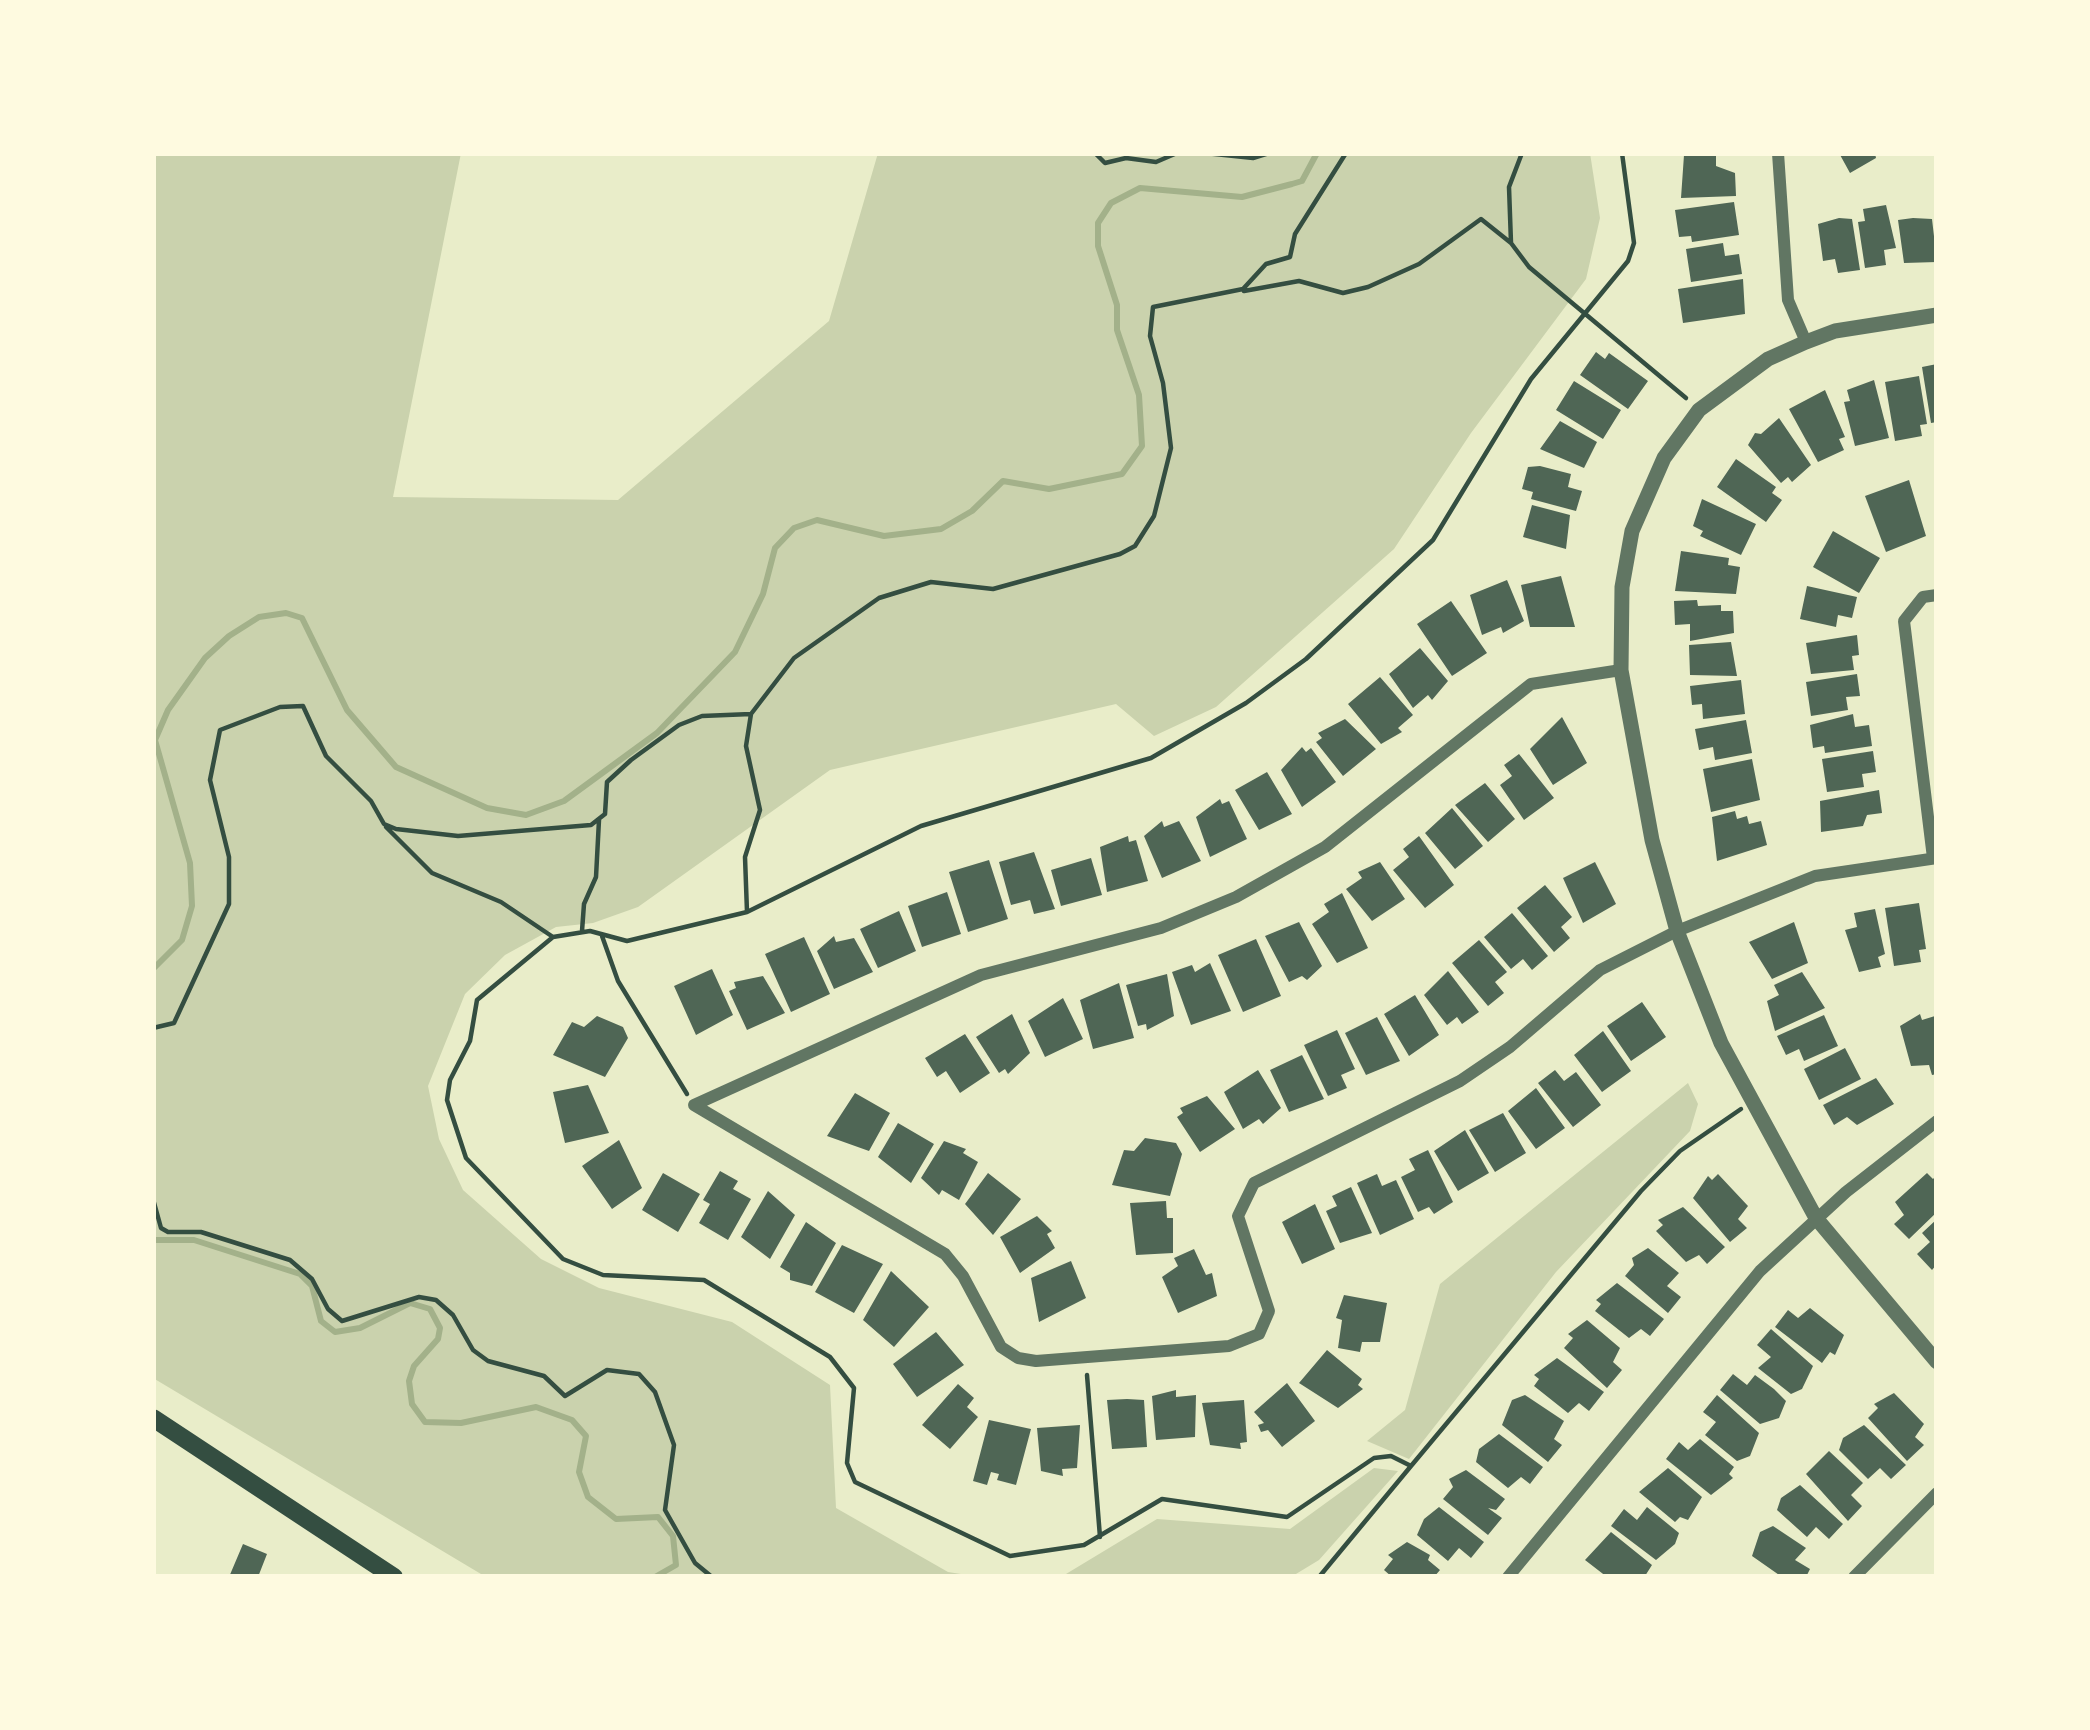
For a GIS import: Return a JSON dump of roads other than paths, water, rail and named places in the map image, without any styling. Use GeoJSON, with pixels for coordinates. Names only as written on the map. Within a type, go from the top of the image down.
{"type":"FeatureCollection","features":[{"type":"Feature","properties":{"kind":"main road"},"geometry":{"type":"LineString","coordinates":[[153,1418],[394,1577]]}},
{"type":"Feature","properties":{"kind":"street"},"geometry":{"type":"LineString","coordinates":[[1778,153],[1788,300],[1806,342]]}},
{"type":"Feature","properties":{"kind":"street"},"geometry":{"type":"LineString","coordinates":[[1937,315],[1835,331],[1806,342],[1768,358],[1699,410],[1664,458],[1632,531],[1622,587],[1622,670],[1652,841],[1677,931],[1751,1104],[1816,1218],[1937,1362]]}},
{"type":"Feature","properties":{"kind":"street"},"geometry":{"type":"LineString","coordinates":[[1622,670],[1531,684],[1325,847],[1236,897],[1161,928],[981,975],[694,1105],[945,1254],[1007,1353],[1036,1361],[1251,1340],[1264,1328],[1269,1312],[1238,1216],[1254,1183],[1460,1081],[1510,1047],[1600,970],[1677,931],[1815,876],[1935,858],[1904,621],[1923,597],[1937,595]]}},
{"type":"Feature","properties":{"kind":"street"},"geometry":{"type":"LineString","coordinates":[[1508,1577],[1741,1292],[1816,1218],[1937,1121]]}},
{"type":"Feature","properties":{"kind":"street"},"geometry":{"type":"LineString","coordinates":[[1854,1577],[1937,1493]]}},
{"type":"Feature","properties":{"kind":"waterway"},"geometry":{"type":"LineString","coordinates":[[153,969],[182,940],[192,906],[190,863],[155,740],[168,710],[205,658],[229,636],[259,617],[286,613],[302,618],[347,710],[396,767],[487,808],[526,815],[564,801],[657,733],[735,652],[763,594],[775,548],[794,528],[817,520],[884,536],[941,529],[972,511],[1003,481],[1049,489],[1122,474],[1142,446],[1139,395],[1117,330],[1117,305],[1098,246],[1098,223],[1111,203],[1140,188],[1242,197],[1302,181],[1317,153]]}},
{"type":"Feature","properties":{"kind":"waterway"},"geometry":{"type":"LineString","coordinates":[[153,1240],[194,1240],[300,1274],[312,1286],[321,1321],[335,1332],[360,1328],[410,1303],[430,1309],[440,1328],[438,1339],[414,1366],[409,1381],[412,1404],[425,1422],[461,1423],[536,1407],[572,1420],[586,1436],[579,1472],[588,1497],[616,1519],[658,1517],[673,1536],[676,1565],[655,1577]]}}]}
